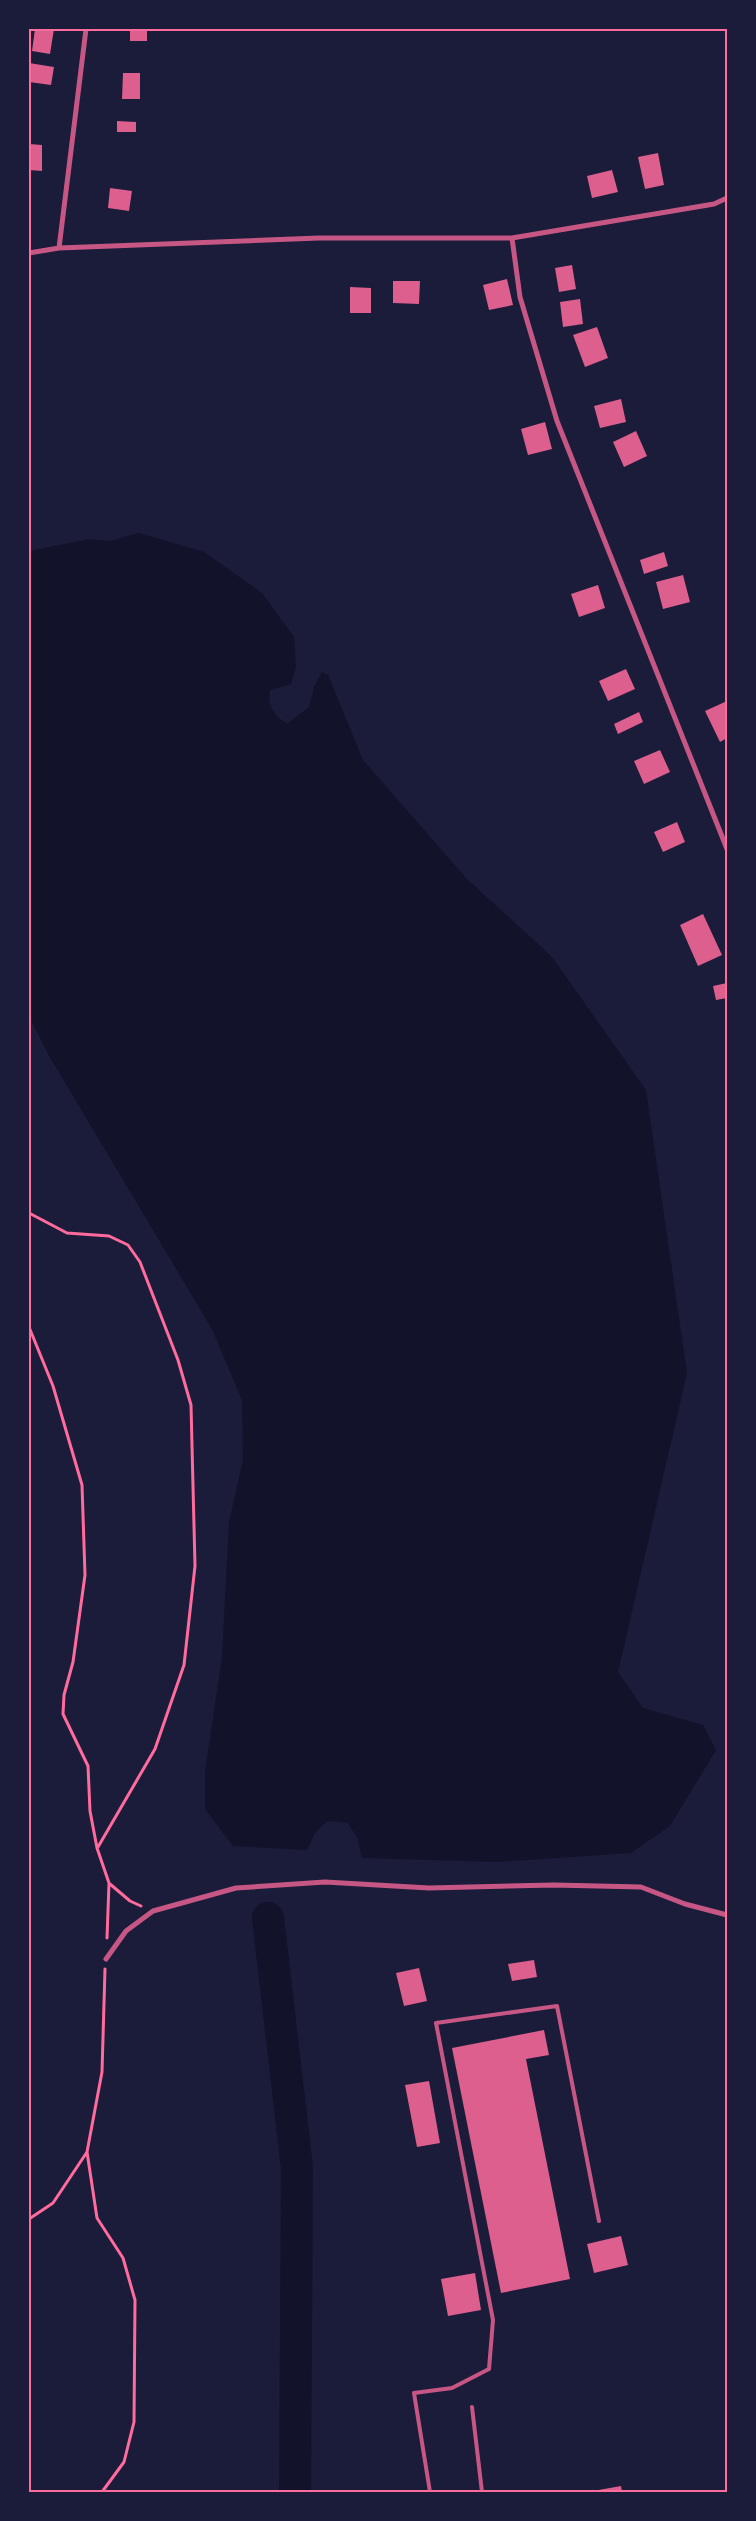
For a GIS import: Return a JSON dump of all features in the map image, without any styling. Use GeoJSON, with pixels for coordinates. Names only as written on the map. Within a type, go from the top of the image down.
{"type":"FeatureCollection","features":[{"type":"Feature","properties":{"kind":"street"},"geometry":{"type":"LineString","coordinates":[[59,248],[86,29]]}},
{"type":"Feature","properties":{"kind":"street"},"geometry":{"type":"LineString","coordinates":[[29,253],[59,248],[319,238],[512,238],[714,204],[727,198]]}},
{"type":"Feature","properties":{"kind":"street"},"geometry":{"type":"LineString","coordinates":[[512,238],[520,297],[557,421],[727,849]]}},
{"type":"Feature","properties":{"kind":"street"},"geometry":{"type":"LineString","coordinates":[[106,1959],[126,1930],[153,1911],[236,1888],[325,1882],[429,1888],[554,1885],[641,1887],[685,1904],[727,1915]]}},
{"type":"Feature","properties":{"kind":"lane"},"geometry":{"type":"LineString","coordinates":[[430,2492],[414,2393],[452,2388],[489,2369],[493,2320],[436,2023],[556,2006],[599,2221]]}},
{"type":"Feature","properties":{"kind":"lane"},"geometry":{"type":"LineString","coordinates":[[472,2407],[482,2492]]}},
{"type":"Feature","properties":{"kind":"path"},"geometry":{"type":"LineString","coordinates":[[29,1213],[67,1233],[109,1236],[128,1245],[140,1262],[178,1360],[191,1405],[195,1566],[184,1666],[155,1749],[97,1848]]}},
{"type":"Feature","properties":{"kind":"path"},"geometry":{"type":"LineString","coordinates":[[29,1327],[53,1386],[82,1485],[85,1575],[73,1662],[64,1695],[63,1714],[88,1766],[90,1811],[97,1848],[109,1883],[102,2072],[86,2152],[97,2218],[123,2258],[135,2300],[134,2422],[124,2462],[102,2492]]}},
{"type":"Feature","properties":{"kind":"path"},"geometry":{"type":"LineString","coordinates":[[109,1883],[130,1900],[153,1911]]}},
{"type":"Feature","properties":{"kind":"path"},"geometry":{"type":"LineString","coordinates":[[29,2219],[53,2203],[86,2152]]}},
{"type":"Feature","properties":{"kind":"shaded area"},"geometry":{"type":"Polygon","coordinates":[[[139,533],[204,552],[262,593],[294,637],[296,667],[291,684],[270,690],[270,701],[275,714],[287,724],[309,707],[314,687],[322,672],[328,675],[363,760],[467,879],[552,957],[646,1090],[687,1373],[618,1672],[643,1708],[703,1725],[716,1750],[670,1826],[631,1853],[498,1862],[362,1858],[357,1837],[348,1823],[328,1821],[316,1831],[307,1850],[233,1846],[205,1809],[205,1772],[222,1657],[229,1522],[243,1460],[242,1400],[212,1329],[48,1054],[29,1016],[29,551],[89,539],[110,541],[139,533]]]}},
{"type":"Feature","properties":{"kind":"building"},"geometry":{"type":"Polygon","coordinates":[[[35,29],[54,29],[50,54],[32,51],[35,29]]]}},
{"type":"Feature","properties":{"kind":"building"},"geometry":{"type":"Polygon","coordinates":[[[130,29],[147,29],[147,41],[130,41],[130,29]]]}},
{"type":"Feature","properties":{"kind":"building"},"geometry":{"type":"Polygon","coordinates":[[[29,63],[54,67],[51,85],[29,82],[29,63]]]}},
{"type":"Feature","properties":{"kind":"building"},"geometry":{"type":"Polygon","coordinates":[[[123,73],[140,73],[140,99],[122,99],[123,73]]]}},
{"type":"Feature","properties":{"kind":"building"},"geometry":{"type":"Polygon","coordinates":[[[117,121],[136,122],[136,132],[117,132],[117,121]]]}},
{"type":"Feature","properties":{"kind":"building"},"geometry":{"type":"Polygon","coordinates":[[[29,144],[42,145],[42,171],[29,170],[29,144]]]}},
{"type":"Feature","properties":{"kind":"building"},"geometry":{"type":"Polygon","coordinates":[[[658,153],[664,185],[645,189],[638,157],[658,153]]]}},
{"type":"Feature","properties":{"kind":"building"},"geometry":{"type":"Polygon","coordinates":[[[612,170],[618,192],[592,198],[587,176],[612,170]]]}},
{"type":"Feature","properties":{"kind":"building"},"geometry":{"type":"Polygon","coordinates":[[[110,188],[132,191],[129,211],[108,208],[110,188]]]}},
{"type":"Feature","properties":{"kind":"building"},"geometry":{"type":"Polygon","coordinates":[[[572,265],[576,289],[559,292],[555,268],[572,265]]]}},
{"type":"Feature","properties":{"kind":"building"},"geometry":{"type":"Polygon","coordinates":[[[507,279],[513,305],[489,310],[483,285],[507,279]]]}},
{"type":"Feature","properties":{"kind":"building"},"geometry":{"type":"Polygon","coordinates":[[[393,281],[420,281],[419,304],[393,303],[393,281]]]}},
{"type":"Feature","properties":{"kind":"building"},"geometry":{"type":"Polygon","coordinates":[[[350,287],[371,288],[371,313],[350,313],[350,287]]]}},
{"type":"Feature","properties":{"kind":"building"},"geometry":{"type":"Polygon","coordinates":[[[580,299],[583,324],[563,327],[560,302],[580,299]]]}},
{"type":"Feature","properties":{"kind":"building"},"geometry":{"type":"Polygon","coordinates":[[[597,327],[608,358],[585,367],[573,335],[597,327]]]}},
{"type":"Feature","properties":{"kind":"building"},"geometry":{"type":"Polygon","coordinates":[[[621,399],[626,422],[600,428],[594,406],[621,399]]]}},
{"type":"Feature","properties":{"kind":"building"},"geometry":{"type":"Polygon","coordinates":[[[545,422],[552,449],[528,455],[521,429],[545,422]]]}},
{"type":"Feature","properties":{"kind":"building"},"geometry":{"type":"Polygon","coordinates":[[[636,431],[647,456],[624,467],[613,442],[636,431]]]}},
{"type":"Feature","properties":{"kind":"building"},"geometry":{"type":"Polygon","coordinates":[[[664,552],[668,566],[644,574],[640,560],[664,552]]]}},
{"type":"Feature","properties":{"kind":"building"},"geometry":{"type":"Polygon","coordinates":[[[683,575],[690,602],[663,609],[656,582],[683,575]]]}},
{"type":"Feature","properties":{"kind":"building"},"geometry":{"type":"Polygon","coordinates":[[[598,585],[605,608],[579,617],[571,594],[598,585]]]}},
{"type":"Feature","properties":{"kind":"building"},"geometry":{"type":"Polygon","coordinates":[[[626,669],[635,689],[608,701],[599,681],[626,669]]]}},
{"type":"Feature","properties":{"kind":"building"},"geometry":{"type":"Polygon","coordinates":[[[727,701],[727,738],[720,742],[705,711],[727,701]]]}},
{"type":"Feature","properties":{"kind":"building"},"geometry":{"type":"Polygon","coordinates":[[[639,712],[643,722],[618,734],[614,724],[639,712]]]}},
{"type":"Feature","properties":{"kind":"building"},"geometry":{"type":"Polygon","coordinates":[[[660,750],[670,772],[644,784],[634,761],[660,750]]]}},
{"type":"Feature","properties":{"kind":"building"},"geometry":{"type":"Polygon","coordinates":[[[677,822],[685,842],[663,852],[654,832],[677,822]]]}},
{"type":"Feature","properties":{"kind":"building"},"geometry":{"type":"Polygon","coordinates":[[[703,914],[722,955],[698,966],[680,925],[703,914]]]}},
{"type":"Feature","properties":{"kind":"building"},"geometry":{"type":"Polygon","coordinates":[[[727,983],[727,998],[716,1000],[713,986],[727,983]]]}},
{"type":"Feature","properties":{"kind":"building"},"geometry":{"type":"Polygon","coordinates":[[[534,1960],[537,1977],[512,1981],[508,1964],[534,1960]]]}},
{"type":"Feature","properties":{"kind":"building"},"geometry":{"type":"Polygon","coordinates":[[[419,1968],[427,2001],[404,2006],[396,1973],[419,1968]]]}},
{"type":"Feature","properties":{"kind":"building"},"geometry":{"type":"Polygon","coordinates":[[[544,2030],[549,2055],[526,2059],[570,2279],[501,2293],[452,2048],[544,2030]]]}},
{"type":"Feature","properties":{"kind":"building"},"geometry":{"type":"Polygon","coordinates":[[[429,2081],[440,2143],[417,2147],[405,2085],[429,2081]]]}},
{"type":"Feature","properties":{"kind":"building"},"geometry":{"type":"Polygon","coordinates":[[[621,2236],[628,2265],[594,2273],[587,2244],[621,2236]]]}},
{"type":"Feature","properties":{"kind":"building"},"geometry":{"type":"Polygon","coordinates":[[[475,2273],[481,2310],[448,2316],[441,2279],[475,2273]]]}},
{"type":"Feature","properties":{"kind":"building"},"geometry":{"type":"Polygon","coordinates":[[[621,2486],[622,2492],[593,2491],[621,2486]]]}},
{"type":"Feature","properties":{"kind":"waterway"},"geometry":{"type":"LineString","coordinates":[[268,1918],[297,2168],[295,2492]]}}]}
